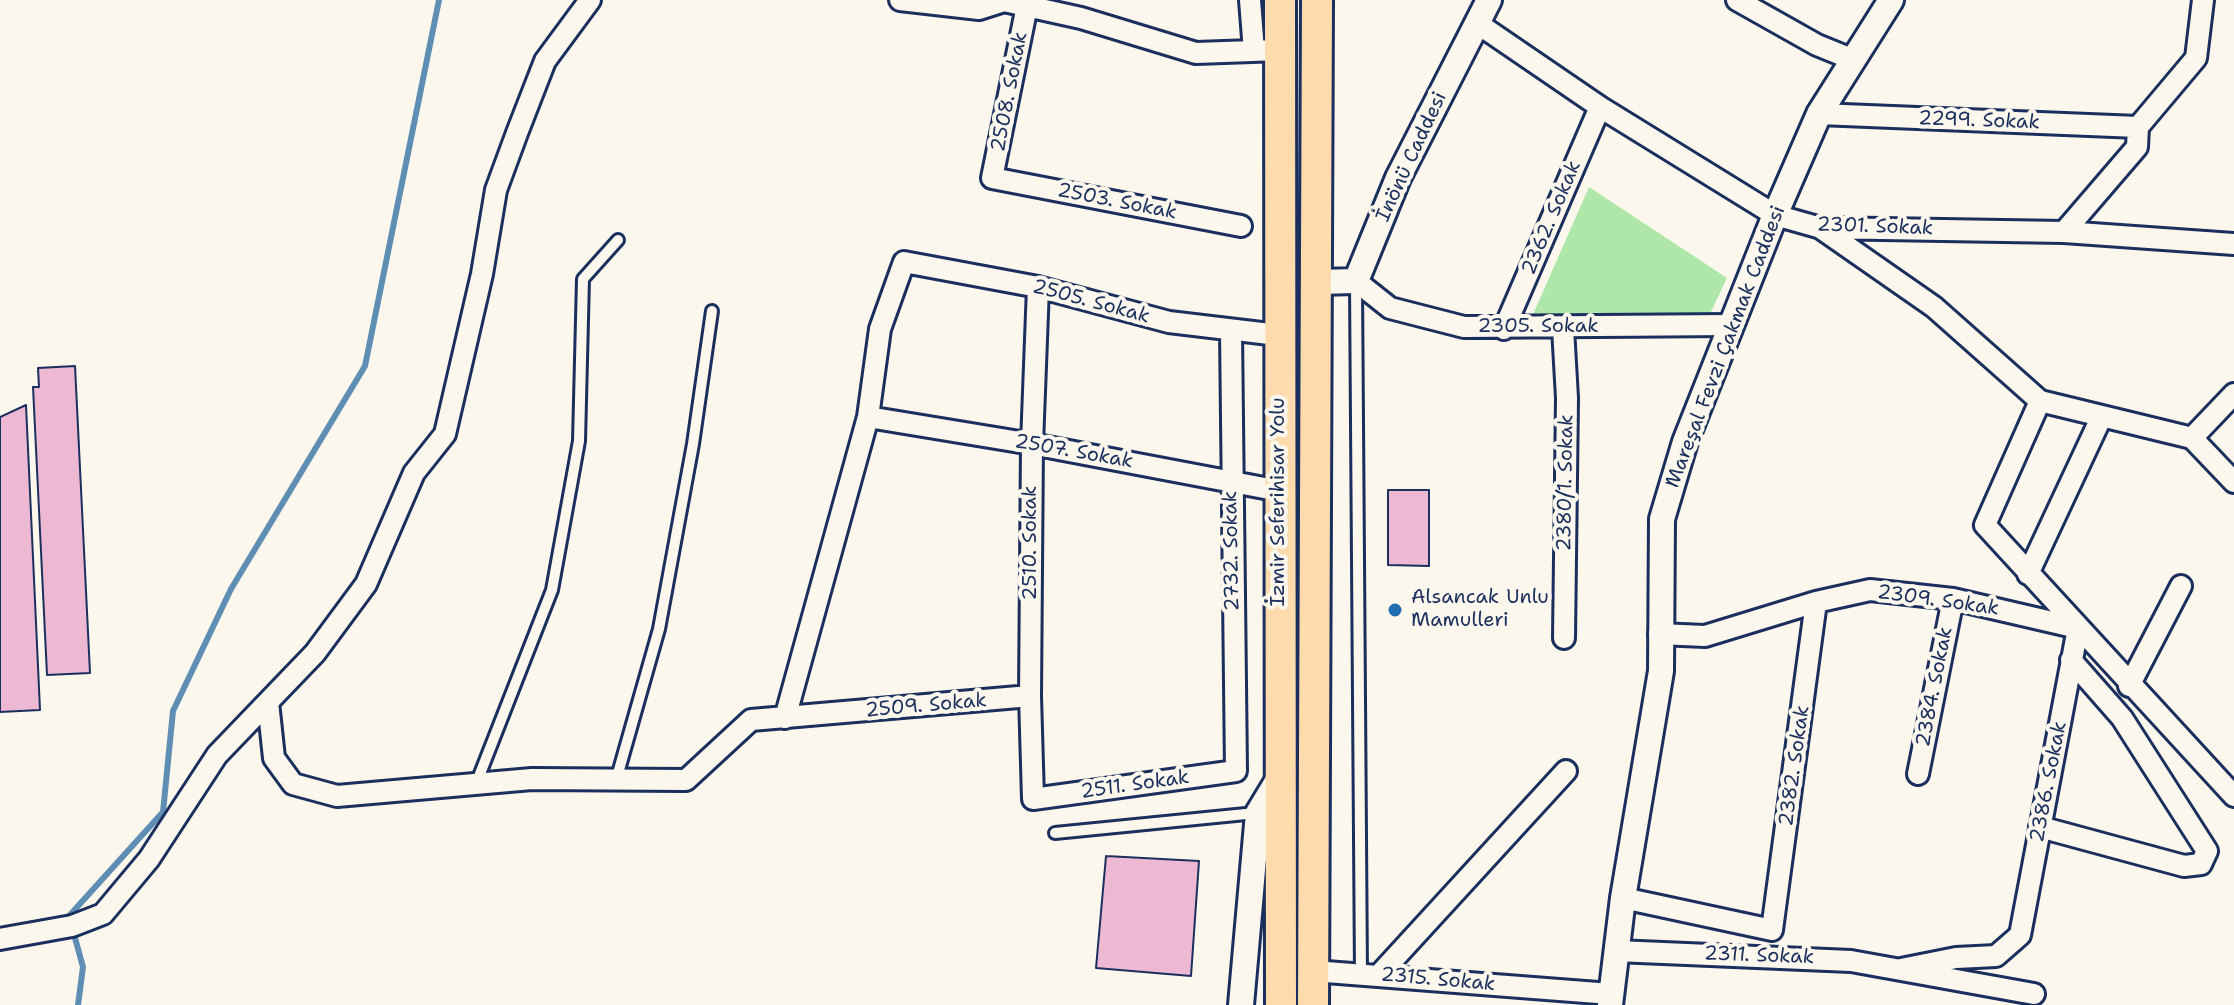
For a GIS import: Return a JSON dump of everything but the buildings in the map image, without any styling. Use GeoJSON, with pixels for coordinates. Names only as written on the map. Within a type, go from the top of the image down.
{"type":"FeatureCollection","features":[{"type":"Feature","properties":{"kind":"main road","name":"İzmir Seferihisar Yolu"},"geometry":{"type":"LineString","coordinates":[[1280,0],[1267,50],[1278,335],[1281,1005]]}},
{"type":"Feature","properties":{"kind":"main road","name":"İzmir Seferihisar Yolu"},"geometry":{"type":"LineString","coordinates":[[1313,1005],[1317,0]]}},
{"type":"Feature","properties":{"kind":"street"},"geometry":{"type":"LineString","coordinates":[[0,939],[72,926],[103,914],[149,859],[217,755],[315,653],[366,584],[414,473],[445,434],[482,274],[496,190],[545,61],[590,0]]}},
{"type":"Feature","properties":{"kind":"street"},"geometry":{"type":"LineString","coordinates":[[900,0],[979,9],[1004,1],[1027,6],[1080,9],[1196,53],[1267,50],[1250,0]]}},
{"type":"Feature","properties":{"kind":"street","name":"İnönü Caddesi"},"geometry":{"type":"LineString","coordinates":[[1356,281],[1398,178],[1489,0]]}},
{"type":"Feature","properties":{"kind":"street"},"geometry":{"type":"LineString","coordinates":[[1737,0],[1817,45],[1854,60]]}},
{"type":"Feature","properties":{"kind":"street","name":"Mareşal Fevzi Çakmak Caddesi"},"geometry":{"type":"LineString","coordinates":[[1610,1000],[1623,898],[1661,671],[1662,519],[1685,442],[1775,215],[1819,114],[1891,0]]}},
{"type":"Feature","properties":{"kind":"street"},"geometry":{"type":"LineString","coordinates":[[2064,232],[2137,147],[2138,127],[2196,58],[2203,0]]}},
{"type":"Feature","properties":{"kind":"street","name":"2508. Sokak"},"geometry":{"type":"LineString","coordinates":[[992,178],[1027,6]]}},
{"type":"Feature","properties":{"kind":"street","name":"2301. Sokak"},"geometry":{"type":"LineString","coordinates":[[1477,23],[1600,107],[1775,215],[1821,228],[2064,232],[2234,244]]}},
{"type":"Feature","properties":{"kind":"street","name":"2362. Sokak"},"geometry":{"type":"LineString","coordinates":[[1504,329],[1600,107]]}},
{"type":"Feature","properties":{"kind":"street","name":"2299. Sokak"},"geometry":{"type":"LineString","coordinates":[[1819,114],[2138,127]]}},
{"type":"Feature","properties":{"kind":"street","name":"2503. Sokak"},"geometry":{"type":"LineString","coordinates":[[992,178],[1241,226]]}},
{"type":"Feature","properties":{"kind":"street"},"geometry":{"type":"LineString","coordinates":[[1821,228],[1934,307],[2040,401],[2192,438],[2234,482]]}},
{"type":"Feature","properties":{"kind":"street","name":"2505. Sokak"},"geometry":{"type":"LineString","coordinates":[[868,417],[880,329],[904,262],[1038,287],[1169,322],[1278,335]]}},
{"type":"Feature","properties":{"kind":"street"},"geometry":{"type":"LineString","coordinates":[[1318,282],[1356,281]]}},
{"type":"Feature","properties":{"kind":"street","name":"2305. Sokak"},"geometry":{"type":"LineString","coordinates":[[1356,281],[1390,308],[1464,327],[1731,325]]}},
{"type":"Feature","properties":{"kind":"street","name":"2510. Sokak"},"geometry":{"type":"LineString","coordinates":[[1033,799],[1030,696],[1032,444],[1038,287]]}},
{"type":"Feature","properties":{"kind":"street","name":"2380/1. Sokak"},"geometry":{"type":"LineString","coordinates":[[1563,328],[1567,398],[1564,638]]}},
{"type":"Feature","properties":{"kind":"street","name":"2732. Sokak"},"geometry":{"type":"LineString","coordinates":[[1231,331],[1236,771]]}},
{"type":"Feature","properties":{"kind":"street"},"geometry":{"type":"LineString","coordinates":[[2192,438],[2234,394]]}},
{"type":"Feature","properties":{"kind":"street"},"geometry":{"type":"LineString","coordinates":[[2040,401],[1985,525],[2129,686],[2231,787]]}},
{"type":"Feature","properties":{"kind":"street"},"geometry":{"type":"LineString","coordinates":[[785,718],[868,417]]}},
{"type":"Feature","properties":{"kind":"street","name":"2507. Sokak"},"geometry":{"type":"LineString","coordinates":[[868,417],[1032,444],[1280,491]]}},
{"type":"Feature","properties":{"kind":"street"},"geometry":{"type":"LineString","coordinates":[[2028,574],[2101,418]]}},
{"type":"Feature","properties":{"kind":"street"},"geometry":{"type":"LineString","coordinates":[[2129,686],[2181,586]]}},
{"type":"Feature","properties":{"kind":"street","name":"2309. Sokak"},"geometry":{"type":"LineString","coordinates":[[1659,634],[1705,636],[1816,602],[1870,590],[1953,599],[2078,628]]}},
{"type":"Feature","properties":{"kind":"street","name":"2384. Sokak"},"geometry":{"type":"LineString","coordinates":[[1918,774],[1953,599]]}},
{"type":"Feature","properties":{"kind":"street","name":"2382. Sokak"},"geometry":{"type":"LineString","coordinates":[[1772,930],[1816,602]]}},
{"type":"Feature","properties":{"kind":"street","name":"2386. Sokak"},"geometry":{"type":"LineString","coordinates":[[1901,969],[1956,958],[1996,956],[2020,935],[2078,628]]}},
{"type":"Feature","properties":{"kind":"street"},"geometry":{"type":"LineString","coordinates":[[2040,827],[2184,866],[2201,864],[2207,851],[2122,718],[2071,660]]}},
{"type":"Feature","properties":{"kind":"street","name":"2509. Sokak"},"geometry":{"type":"LineString","coordinates":[[268,702],[274,758],[293,784],[337,796],[476,784],[617,777],[686,780],[751,720],[1030,696]]}},
{"type":"Feature","properties":{"kind":"street","name":"2511. Sokak"},"geometry":{"type":"LineString","coordinates":[[1033,799],[1236,771]]}},
{"type":"Feature","properties":{"kind":"street"},"geometry":{"type":"LineString","coordinates":[[1370,975],[1566,771]]}},
{"type":"Feature","properties":{"kind":"street"},"geometry":{"type":"LineString","coordinates":[[1241,1005],[1258,813],[1281,775]]}},
{"type":"Feature","properties":{"kind":"street","name":"2311. Sokak"},"geometry":{"type":"LineString","coordinates":[[1623,898],[1772,930]]}},
{"type":"Feature","properties":{"kind":"street","name":"2311. Sokak"},"geometry":{"type":"LineString","coordinates":[[1616,951],[1851,961],[2034,994]]}},
{"type":"Feature","properties":{"kind":"street","name":"2315. Sokak"},"geometry":{"type":"LineString","coordinates":[[1313,971],[1610,1000]]}},
{"type":"Feature","properties":{"kind":"lane"},"geometry":{"type":"LineString","coordinates":[[476,784],[552,590],[579,441],[583,279],[618,240]]}},
{"type":"Feature","properties":{"kind":"lane"},"geometry":{"type":"LineString","coordinates":[[1356,281],[1370,975]]}},
{"type":"Feature","properties":{"kind":"lane"},"geometry":{"type":"LineString","coordinates":[[617,777],[659,629],[693,444],[712,311]]}},
{"type":"Feature","properties":{"kind":"lane"},"geometry":{"type":"LineString","coordinates":[[1055,833],[1258,813]]}},
{"type":"Feature","properties":{"kind":"green space"},"geometry":{"type":"Polygon","coordinates":[[[1589,187],[1727,278],[1708,318],[1531,319],[1589,187]]]}},
{"type":"Feature","properties":{"kind":"waterway"},"geometry":{"type":"LineString","coordinates":[[78,1005],[83,967],[69,916],[163,812],[173,711],[231,589],[365,366],[439,0]]}},
{"type":"Feature","properties":{"kind":"place","name":"Alsancak Unlu Mamulleri"},"geometry":{"type":"Point","coordinates":[1395,610]}}]}
